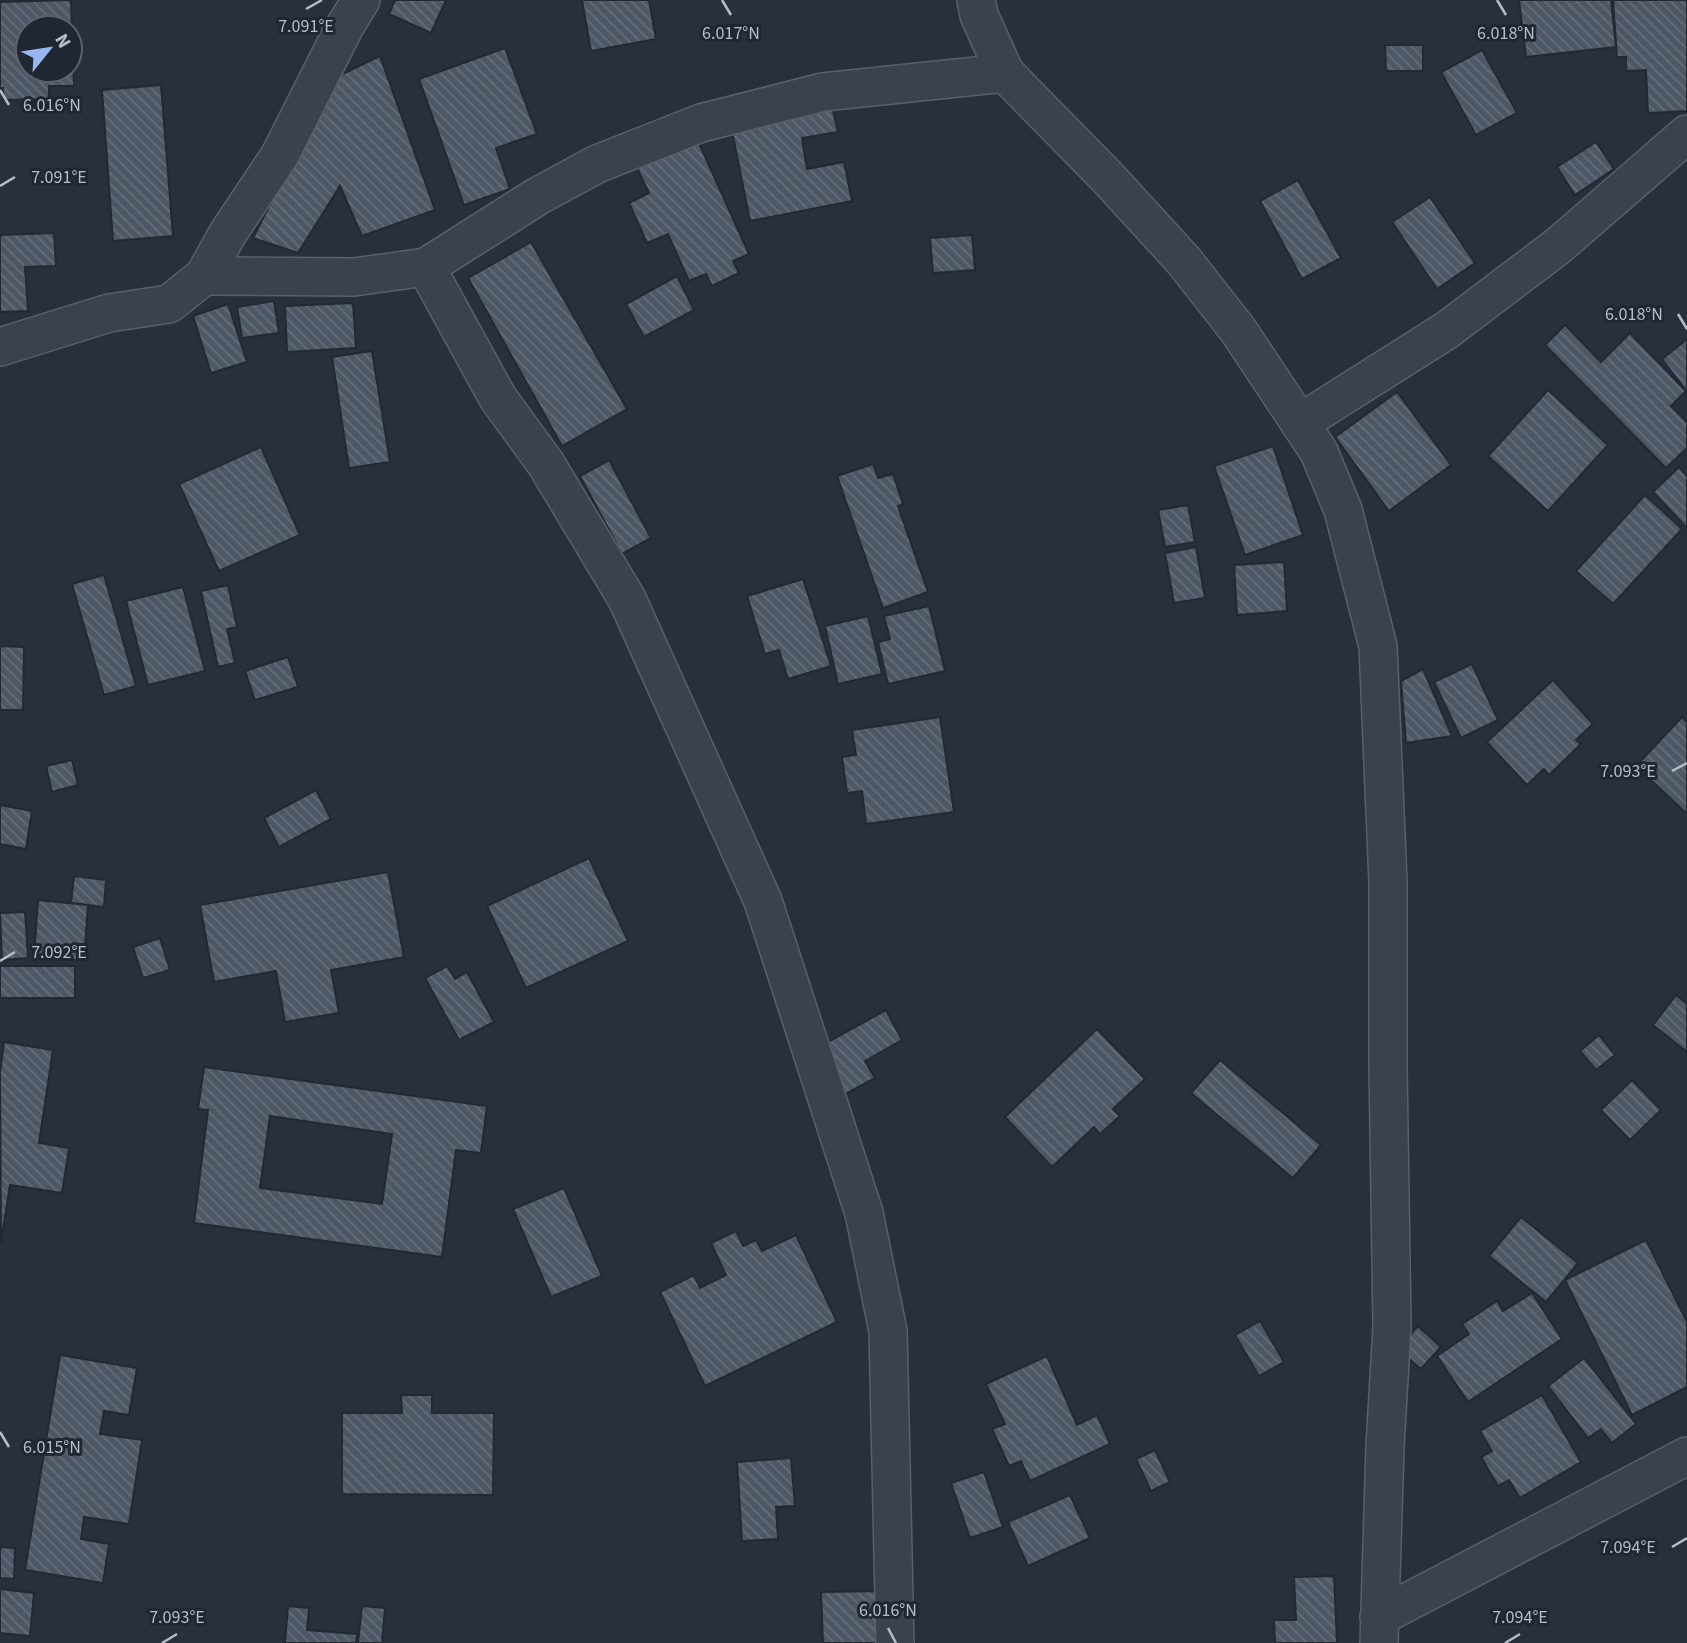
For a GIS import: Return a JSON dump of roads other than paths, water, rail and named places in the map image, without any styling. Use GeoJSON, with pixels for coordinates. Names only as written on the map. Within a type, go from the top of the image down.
{"type":"FeatureCollection","features":[{"type":"Feature","properties":{"kind":"street"},"geometry":{"type":"LineString","coordinates":[[0,346],[109,313],[169,304],[204,276],[228,233],[280,155],[345,26],[361,0]]}},
{"type":"Feature","properties":{"kind":"street"},"geometry":{"type":"LineString","coordinates":[[976,0],[979,15],[1005,73],[1109,179],[1184,261],[1238,330],[1319,452],[1343,510],[1378,646],[1388,882],[1392,1328],[1379,1630]]}},
{"type":"Feature","properties":{"kind":"street"},"geometry":{"type":"LineString","coordinates":[[204,276],[354,277],[426,267],[538,196],[597,164],[701,123],[823,92],[1005,73]]}},
{"type":"Feature","properties":{"kind":"street"},"geometry":{"type":"LineString","coordinates":[[1300,423],[1447,330],[1558,246],[1687,134]]}},
{"type":"Feature","properties":{"kind":"street"},"geometry":{"type":"LineString","coordinates":[[426,267],[498,398],[546,464],[628,599],[763,901],[864,1213],[888,1331],[895,1643]]}},
{"type":"Feature","properties":{"kind":"street"},"geometry":{"type":"LineString","coordinates":[[1379,1630],[1407,1600],[1467,1573],[1687,1456]]}}]}
